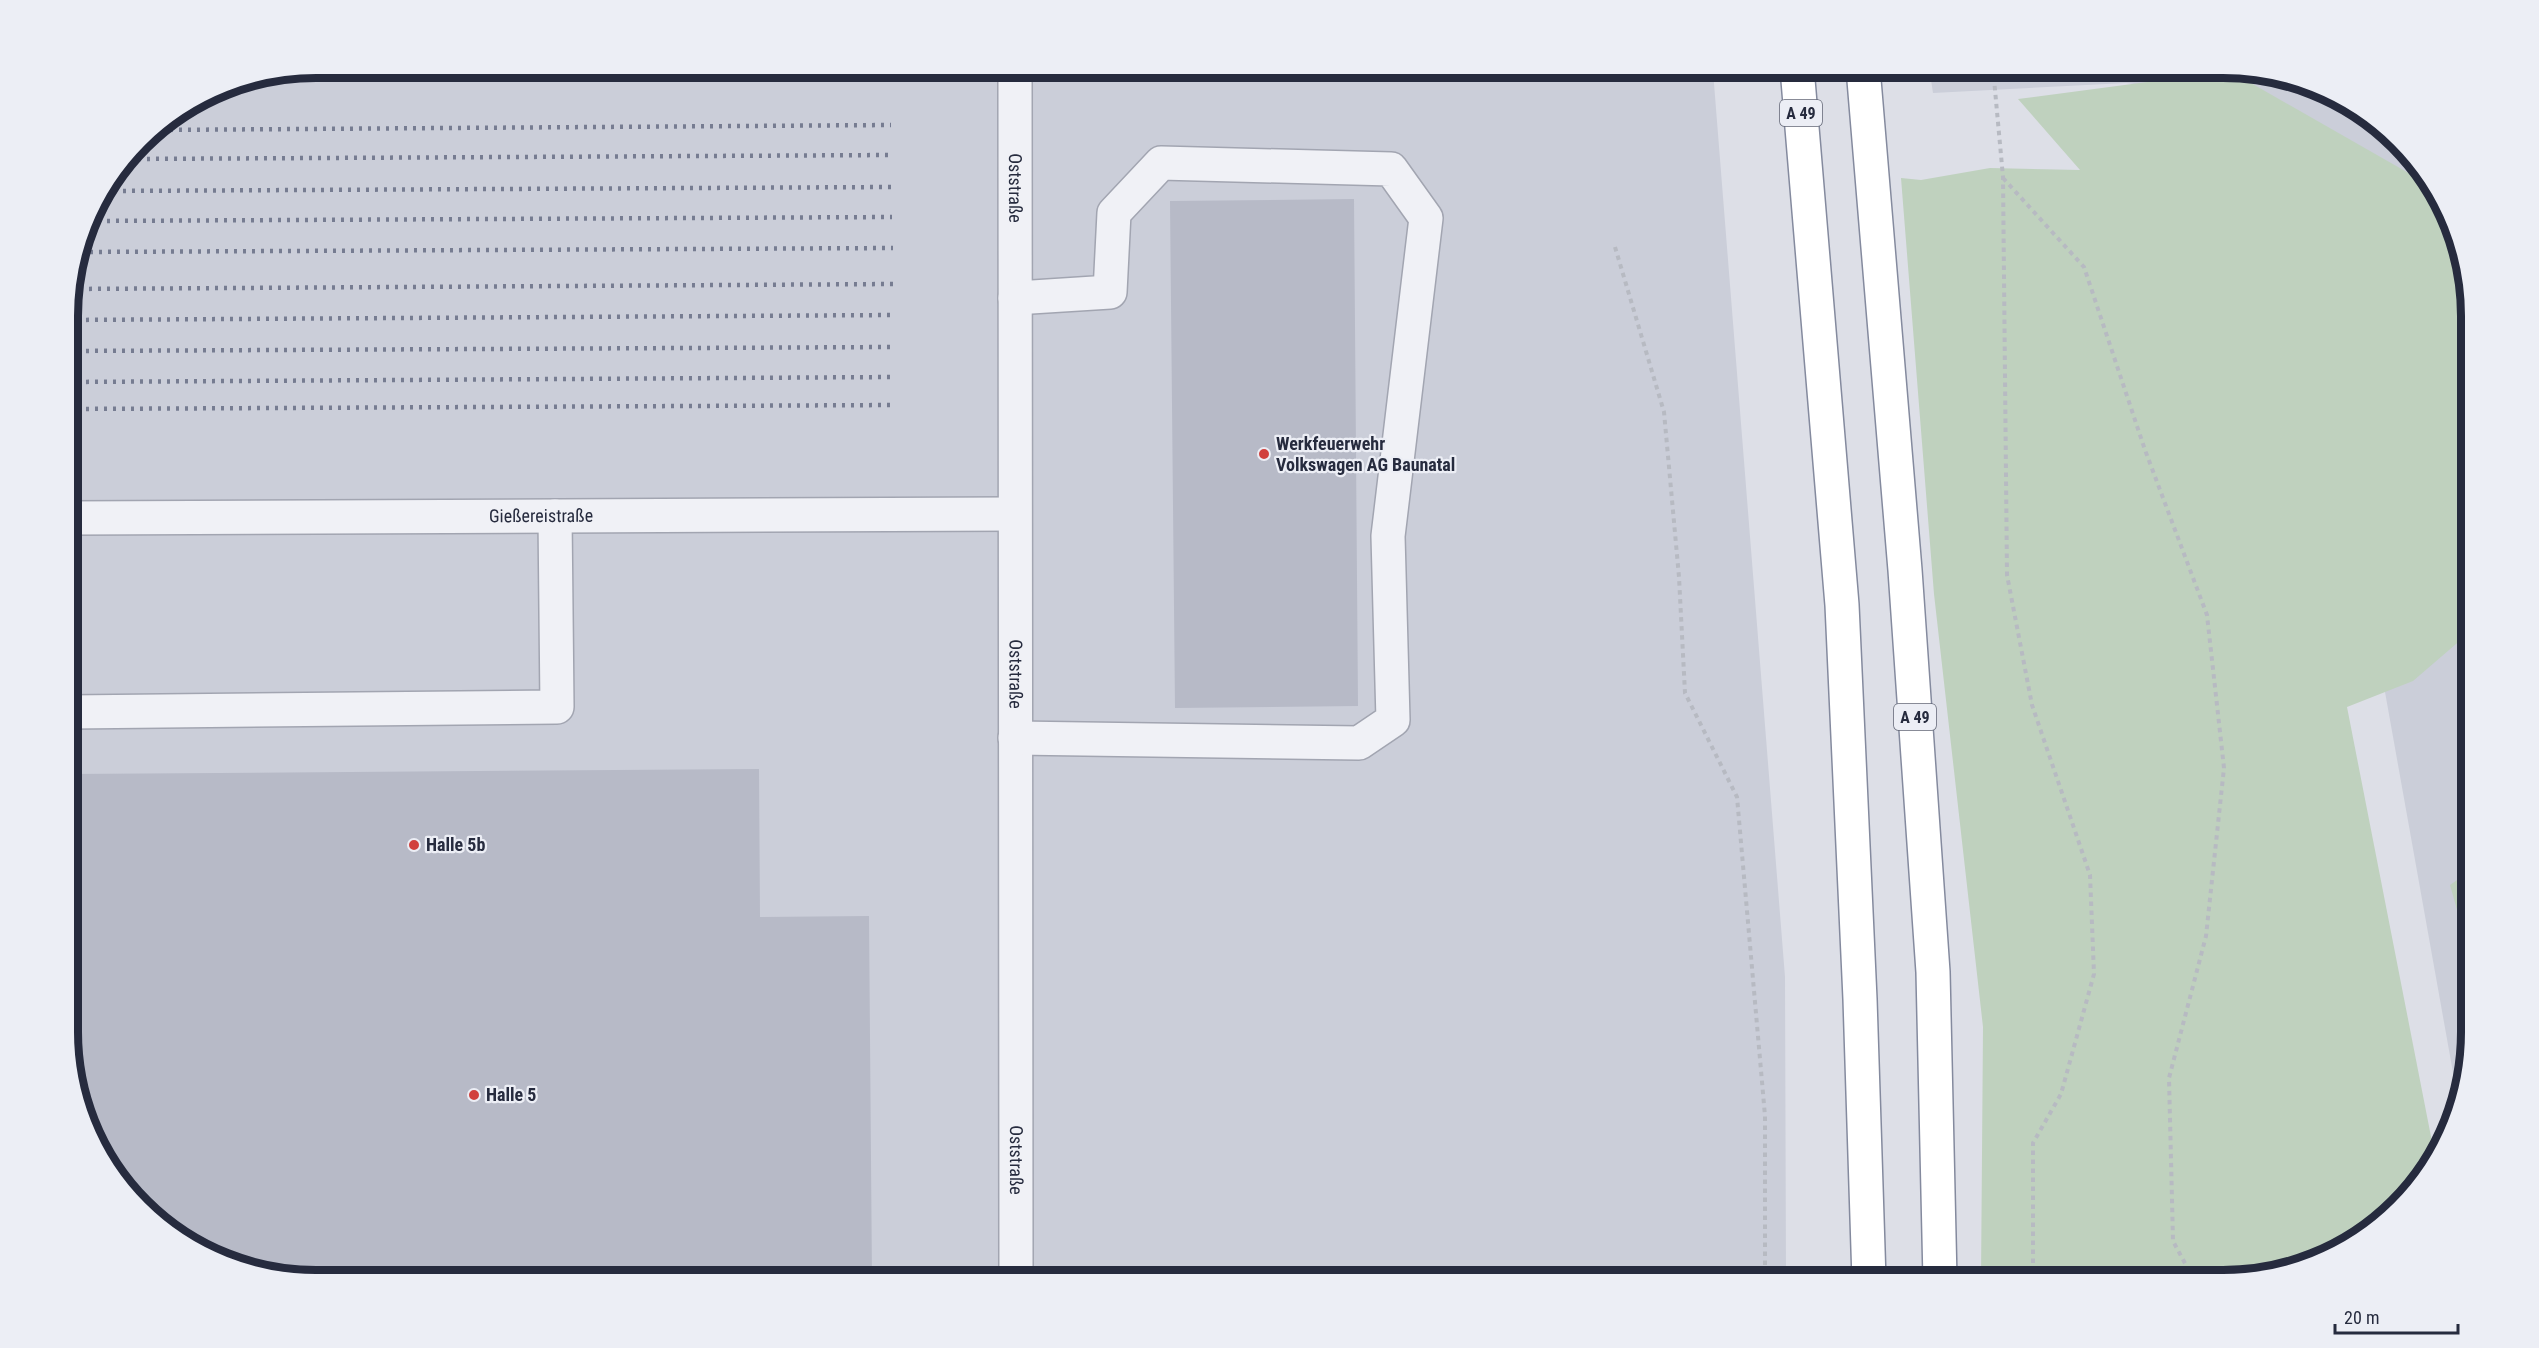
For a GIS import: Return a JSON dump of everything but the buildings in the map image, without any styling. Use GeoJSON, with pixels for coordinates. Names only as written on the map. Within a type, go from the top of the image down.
{"type":"FeatureCollection","features":[{"type":"Feature","properties":{"kind":"highway","name":"A 49"},"geometry":{"type":"LineString","coordinates":[[1798,78],[1842,605],[1860,999],[1869,1270]]}},
{"type":"Feature","properties":{"kind":"highway","name":"A 49"},"geometry":{"type":"LineString","coordinates":[[1864,78],[1905,570],[1933,972],[1940,1270]]}},
{"type":"Feature","properties":{"kind":"street","name":"Oststraße"},"geometry":{"type":"LineString","coordinates":[[1015,78],[1016,1270]]}},
{"type":"Feature","properties":{"kind":"street"},"geometry":{"type":"LineString","coordinates":[[1015,298],[1110,292],[1114,213],[1161,163],[1391,169],[1426,218],[1388,536],[1393,720],[1359,743],[1015,738]]}},
{"type":"Feature","properties":{"kind":"street","name":"Gießereistraße"},"geometry":{"type":"LineString","coordinates":[[78,518],[1014,514]]}},
{"type":"Feature","properties":{"kind":"street"},"geometry":{"type":"LineString","coordinates":[[78,712],[557,708],[555,516]]}},
{"type":"Feature","properties":{"kind":"path"},"geometry":{"type":"LineString","coordinates":[[1994,78],[2002,177],[2007,574],[2032,705],[2090,875],[2094,974],[2061,1094],[2033,1143],[2033,1270]]}},
{"type":"Feature","properties":{"kind":"path"},"geometry":{"type":"LineString","coordinates":[[2002,177],[2084,267],[2145,450],[2207,615],[2224,768],[2206,936],[2169,1078],[2173,1241],[2189,1270]]}},
{"type":"Feature","properties":{"kind":"path"},"geometry":{"type":"LineString","coordinates":[[1615,247],[1664,412],[1686,693],[1737,797],[1765,1116],[1765,1270]]}},
{"type":"Feature","properties":{"kind":"shaded area"},"geometry":{"type":"Polygon","coordinates":[[[316,78],[1714,78],[1785,977],[1786,1270],[316,1270],[285,1268],[255,1262],[225,1252],[171,1221],[127,1177],[96,1123],[86,1093],[80,1063],[78,1032],[78,316],[80,285],[86,255],[96,225],[127,171],[171,127],[225,96],[255,86],[285,80],[316,78]]]}},
{"type":"Feature","properties":{"kind":"shaded area"},"geometry":{"type":"Polygon","coordinates":[[[1923,78],[2223,78],[2254,80],[2284,86],[2314,96],[2368,127],[2402,159],[2429,197],[2443,225],[2453,255],[2459,285],[2461,316],[2461,1032],[2455,1083],[2288,149],[2233,96],[2126,83],[1933,93],[1931,80],[1923,80],[1923,78]]]}},
{"type":"Feature","properties":{"kind":"green space"},"geometry":{"type":"Polygon","coordinates":[[[2177,78],[2245,79],[2417,178],[2443,225],[2453,255],[2459,285],[2461,316],[2461,640],[2413,681],[2347,707],[2432,1144],[2402,1189],[2368,1221],[2314,1252],[2284,1262],[2254,1268],[2223,1270],[1981,1270],[1983,1027],[1934,594],[1901,178],[1921,180],[1990,168],[2080,170],[2018,99],[2177,78]]]}},
{"type":"Feature","properties":{"kind":"green space"},"geometry":{"type":"Polygon","coordinates":[[[2461,877],[2461,924],[2450,885],[2461,877]]]}},
{"type":"Feature","properties":{"kind":"railway"},"geometry":{"type":"LineString","coordinates":[[168,130],[891,125]]}},
{"type":"Feature","properties":{"kind":"railway"},"geometry":{"type":"LineString","coordinates":[[137,159],[892,155]]}},
{"type":"Feature","properties":{"kind":"railway"},"geometry":{"type":"LineString","coordinates":[[114,191],[892,187]]}},
{"type":"Feature","properties":{"kind":"railway"},"geometry":{"type":"LineString","coordinates":[[98,221],[892,217]]}},
{"type":"Feature","properties":{"kind":"railway"},"geometry":{"type":"LineString","coordinates":[[87,252],[893,248]]}},
{"type":"Feature","properties":{"kind":"railway"},"geometry":{"type":"LineString","coordinates":[[80,289],[893,284]]}},
{"type":"Feature","properties":{"kind":"railway"},"geometry":{"type":"LineString","coordinates":[[78,320],[894,315]]}},
{"type":"Feature","properties":{"kind":"railway"},"geometry":{"type":"LineString","coordinates":[[78,351],[894,347]]}},
{"type":"Feature","properties":{"kind":"railway"},"geometry":{"type":"LineString","coordinates":[[78,382],[894,377]]}},
{"type":"Feature","properties":{"kind":"railway"},"geometry":{"type":"LineString","coordinates":[[78,409],[895,405]]}},
{"type":"Feature","properties":{"kind":"place","name":"Werkfeuerwehr Volkswagen AG Baunatal"},"geometry":{"type":"Point","coordinates":[1264,454]}},
{"type":"Feature","properties":{"kind":"place","name":"Halle 5b"},"geometry":{"type":"Point","coordinates":[414,845]}},
{"type":"Feature","properties":{"kind":"place","name":"Halle 5"},"geometry":{"type":"Point","coordinates":[474,1095]}}]}
